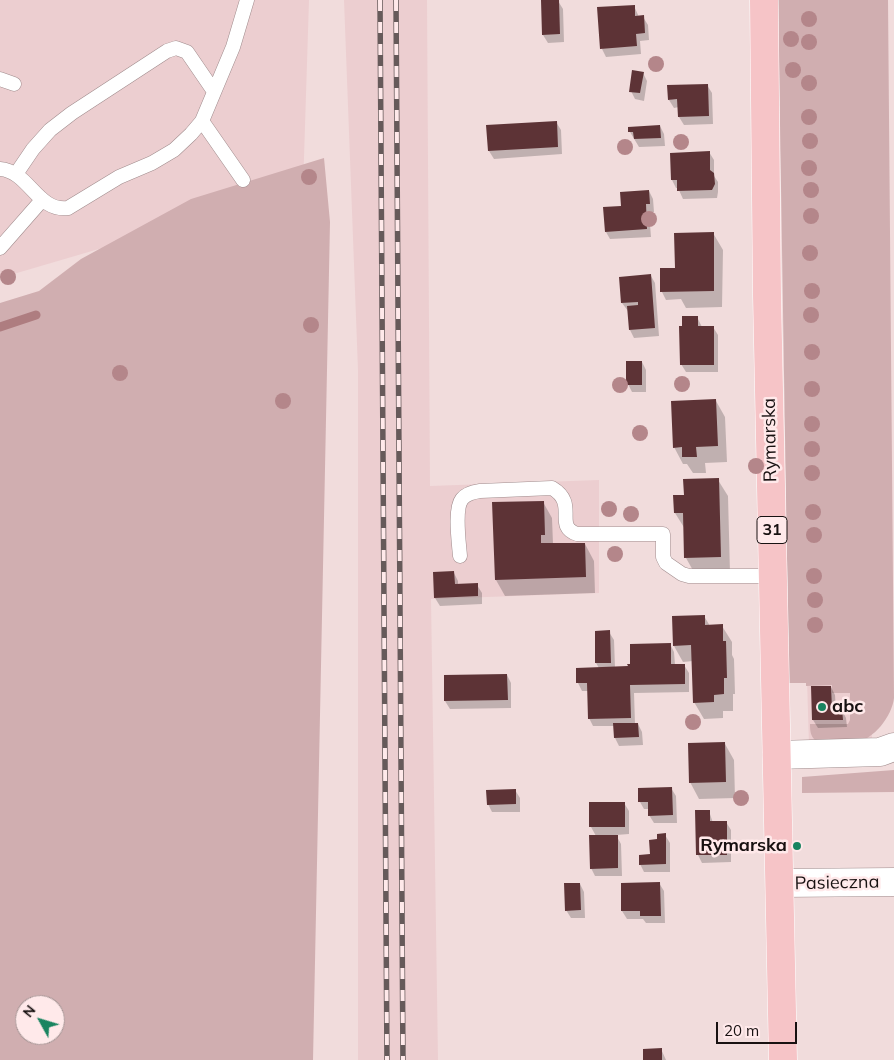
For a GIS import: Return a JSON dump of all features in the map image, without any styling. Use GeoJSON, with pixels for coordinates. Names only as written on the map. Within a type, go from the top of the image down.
{"type":"FeatureCollection","features":[{"type":"Feature","properties":{"kind":"main road","name":"Rymarska"},"geometry":{"type":"LineString","coordinates":[[764,0],[783,1060]]}},
{"type":"Feature","properties":{"kind":"street"},"geometry":{"type":"LineString","coordinates":[[777,755],[880,752],[894,747]]}},
{"type":"Feature","properties":{"kind":"street","name":"Pasieczna"},"geometry":{"type":"LineString","coordinates":[[780,883],[894,882]]}},
{"type":"Feature","properties":{"kind":"lane"},"geometry":{"type":"LineString","coordinates":[[0,169],[6,169],[16,174],[52,208],[60,209],[68,208],[119,177],[152,163],[174,150],[202,121],[213,90],[233,47],[247,0]]}},
{"type":"Feature","properties":{"kind":"lane"},"geometry":{"type":"LineString","coordinates":[[16,174],[33,149],[50,130],[72,113],[168,51],[176,48],[187,52],[213,90]]}},
{"type":"Feature","properties":{"kind":"lane"},"geometry":{"type":"LineString","coordinates":[[0,79],[14,84]]}},
{"type":"Feature","properties":{"kind":"lane"},"geometry":{"type":"LineString","coordinates":[[202,121],[243,180]]}},
{"type":"Feature","properties":{"kind":"lane"},"geometry":{"type":"LineString","coordinates":[[0,248],[42,200]]}},
{"type":"Feature","properties":{"kind":"lane"},"geometry":{"type":"LineString","coordinates":[[460,556],[458,510],[461,500],[468,494],[480,491],[552,488],[561,493],[566,502],[566,525],[570,532],[577,534],[663,534],[663,557],[666,563],[673,570],[689,576],[773,576]]}},
{"type":"Feature","properties":{"kind":"shaded area"},"geometry":{"type":"Polygon","coordinates":[[[0,0],[309,0],[303,189],[0,278],[0,0]]]}},
{"type":"Feature","properties":{"kind":"shaded area"},"geometry":{"type":"Polygon","coordinates":[[[344,0],[427,0],[430,486],[599,480],[599,593],[431,599],[438,1060],[358,1060],[358,370],[344,0]]]}},
{"type":"Feature","properties":{"kind":"shaded area"},"geometry":{"type":"Polygon","coordinates":[[[778,0],[888,0],[894,698],[890,712],[881,726],[868,737],[854,743],[819,743],[813,737],[810,730],[810,724],[848,724],[850,720],[850,693],[832,693],[832,685],[806,686],[806,683],[789,683],[778,0]]]}},
{"type":"Feature","properties":{"kind":"shaded area"},"geometry":{"type":"Polygon","coordinates":[[[324,158],[330,222],[313,1060],[0,1060],[0,303],[39,291],[81,259],[191,199],[324,158]]]}},
{"type":"Feature","properties":{"kind":"shaded area"},"geometry":{"type":"Polygon","coordinates":[[[872,678],[872,746],[809,746],[807,679],[872,678]]]}},
{"type":"Feature","properties":{"kind":"shaded area"},"geometry":{"type":"Polygon","coordinates":[[[894,770],[894,792],[802,793],[802,777],[894,770]]]}},
{"type":"Feature","properties":{"kind":"building"},"geometry":{"type":"Polygon","coordinates":[[[541,0],[559,0],[560,34],[542,35],[541,0]]]}},
{"type":"Feature","properties":{"kind":"building"},"geometry":{"type":"Polygon","coordinates":[[[635,5],[635,16],[644,15],[645,33],[636,34],[637,46],[600,49],[597,7],[635,5]]]}},
{"type":"Feature","properties":{"kind":"building"},"geometry":{"type":"Polygon","coordinates":[[[632,70],[644,72],[640,93],[629,92],[632,70]]]}},
{"type":"Feature","properties":{"kind":"building"},"geometry":{"type":"Polygon","coordinates":[[[708,84],[709,116],[678,117],[677,99],[668,100],[667,85],[708,84]]]}},
{"type":"Feature","properties":{"kind":"building"},"geometry":{"type":"Polygon","coordinates":[[[557,121],[558,147],[488,151],[486,125],[557,121]]]}},
{"type":"Feature","properties":{"kind":"building"},"geometry":{"type":"Polygon","coordinates":[[[660,125],[661,138],[634,139],[633,132],[628,132],[628,127],[660,125]]]}},
{"type":"Feature","properties":{"kind":"building"},"geometry":{"type":"Polygon","coordinates":[[[710,151],[710,170],[714,173],[715,184],[712,190],[677,191],[677,180],[671,180],[670,153],[710,151]]]}},
{"type":"Feature","properties":{"kind":"building"},"geometry":{"type":"Polygon","coordinates":[[[649,190],[650,204],[646,204],[647,229],[605,232],[603,207],[621,206],[620,192],[649,190]]]}},
{"type":"Feature","properties":{"kind":"building"},"geometry":{"type":"Polygon","coordinates":[[[714,232],[714,291],[660,292],[660,268],[675,268],[674,233],[714,232]]]}},
{"type":"Feature","properties":{"kind":"building"},"geometry":{"type":"Polygon","coordinates":[[[651,274],[655,328],[629,330],[627,306],[638,305],[638,302],[621,303],[619,277],[651,274]]]}},
{"type":"Feature","properties":{"kind":"building"},"geometry":{"type":"Polygon","coordinates":[[[682,316],[698,316],[698,326],[714,326],[714,365],[680,365],[679,326],[682,326],[682,316]]]}},
{"type":"Feature","properties":{"kind":"building"},"geometry":{"type":"Polygon","coordinates":[[[626,361],[642,361],[642,385],[626,385],[626,361]]]}},
{"type":"Feature","properties":{"kind":"building"},"geometry":{"type":"Polygon","coordinates":[[[716,399],[718,446],[696,447],[697,457],[682,457],[682,447],[673,448],[671,401],[716,399]]]}},
{"type":"Feature","properties":{"kind":"building"},"geometry":{"type":"Polygon","coordinates":[[[719,478],[721,557],[684,558],[683,513],[674,513],[673,495],[684,495],[683,479],[719,478]]]}},
{"type":"Feature","properties":{"kind":"building"},"geometry":{"type":"Polygon","coordinates":[[[544,501],[545,535],[541,535],[541,543],[585,543],[586,577],[495,580],[492,502],[544,501]]]}},
{"type":"Feature","properties":{"kind":"building"},"geometry":{"type":"Polygon","coordinates":[[[454,571],[455,584],[478,583],[478,596],[434,598],[433,572],[454,571]]]}},
{"type":"Feature","properties":{"kind":"building"},"geometry":{"type":"Polygon","coordinates":[[[705,615],[705,625],[723,624],[723,641],[726,641],[727,678],[724,678],[724,694],[714,695],[714,702],[693,703],[691,645],[673,646],[672,616],[705,615]]]}},
{"type":"Feature","properties":{"kind":"building"},"geometry":{"type":"Polygon","coordinates":[[[610,630],[611,663],[595,663],[595,631],[610,630]]]}},
{"type":"Feature","properties":{"kind":"building"},"geometry":{"type":"Polygon","coordinates":[[[671,643],[671,664],[685,664],[685,684],[630,685],[631,718],[588,719],[587,683],[576,683],[576,668],[628,666],[627,664],[630,664],[630,644],[671,643]]]}},
{"type":"Feature","properties":{"kind":"building"},"geometry":{"type":"Polygon","coordinates":[[[507,674],[508,700],[444,701],[444,675],[507,674]]]}},
{"type":"Feature","properties":{"kind":"building"},"geometry":{"type":"Polygon","coordinates":[[[811,686],[831,686],[832,709],[842,709],[843,720],[812,720],[811,686]]]}},
{"type":"Feature","properties":{"kind":"building"},"geometry":{"type":"Polygon","coordinates":[[[613,723],[638,723],[639,737],[614,738],[613,723]]]}},
{"type":"Feature","properties":{"kind":"building"},"geometry":{"type":"Polygon","coordinates":[[[725,742],[726,782],[689,783],[688,743],[725,742]]]}},
{"type":"Feature","properties":{"kind":"building"},"geometry":{"type":"Polygon","coordinates":[[[672,787],[673,815],[648,816],[648,802],[638,802],[638,788],[672,787]]]}},
{"type":"Feature","properties":{"kind":"building"},"geometry":{"type":"Polygon","coordinates":[[[516,789],[516,804],[487,805],[486,790],[516,789]]]}},
{"type":"Feature","properties":{"kind":"building"},"geometry":{"type":"Polygon","coordinates":[[[589,802],[625,802],[625,827],[589,827],[589,802]]]}},
{"type":"Feature","properties":{"kind":"building"},"geometry":{"type":"Polygon","coordinates":[[[695,810],[710,810],[710,821],[727,821],[727,855],[696,855],[695,810]]]}},
{"type":"Feature","properties":{"kind":"building"},"geometry":{"type":"Polygon","coordinates":[[[666,833],[666,864],[639,865],[639,855],[650,854],[649,840],[657,839],[657,834],[666,833]]]}},
{"type":"Feature","properties":{"kind":"building"},"geometry":{"type":"Polygon","coordinates":[[[589,835],[618,835],[618,868],[590,869],[589,835]]]}},
{"type":"Feature","properties":{"kind":"building"},"geometry":{"type":"Polygon","coordinates":[[[660,882],[661,916],[640,916],[640,911],[621,911],[621,883],[660,882]]]}},
{"type":"Feature","properties":{"kind":"building"},"geometry":{"type":"Polygon","coordinates":[[[564,883],[580,883],[581,910],[565,911],[564,883]]]}},
{"type":"Feature","properties":{"kind":"building"},"geometry":{"type":"Polygon","coordinates":[[[662,1048],[662,1060],[643,1060],[643,1049],[662,1048]]]}},
{"type":"Feature","properties":{"kind":"waterway"},"geometry":{"type":"LineString","coordinates":[[0,327],[36,315]]}},
{"type":"Feature","properties":{"kind":"railway"},"geometry":{"type":"LineString","coordinates":[[380,0],[387,1060]]}},
{"type":"Feature","properties":{"kind":"railway"},"geometry":{"type":"LineString","coordinates":[[396,0],[403,1060]]}},
{"type":"Feature","properties":{"kind":"place","name":"abc"},"geometry":{"type":"Point","coordinates":[822,707]}},
{"type":"Feature","properties":{"kind":"place","name":"Rymarska"},"geometry":{"type":"Point","coordinates":[797,846]}}]}
